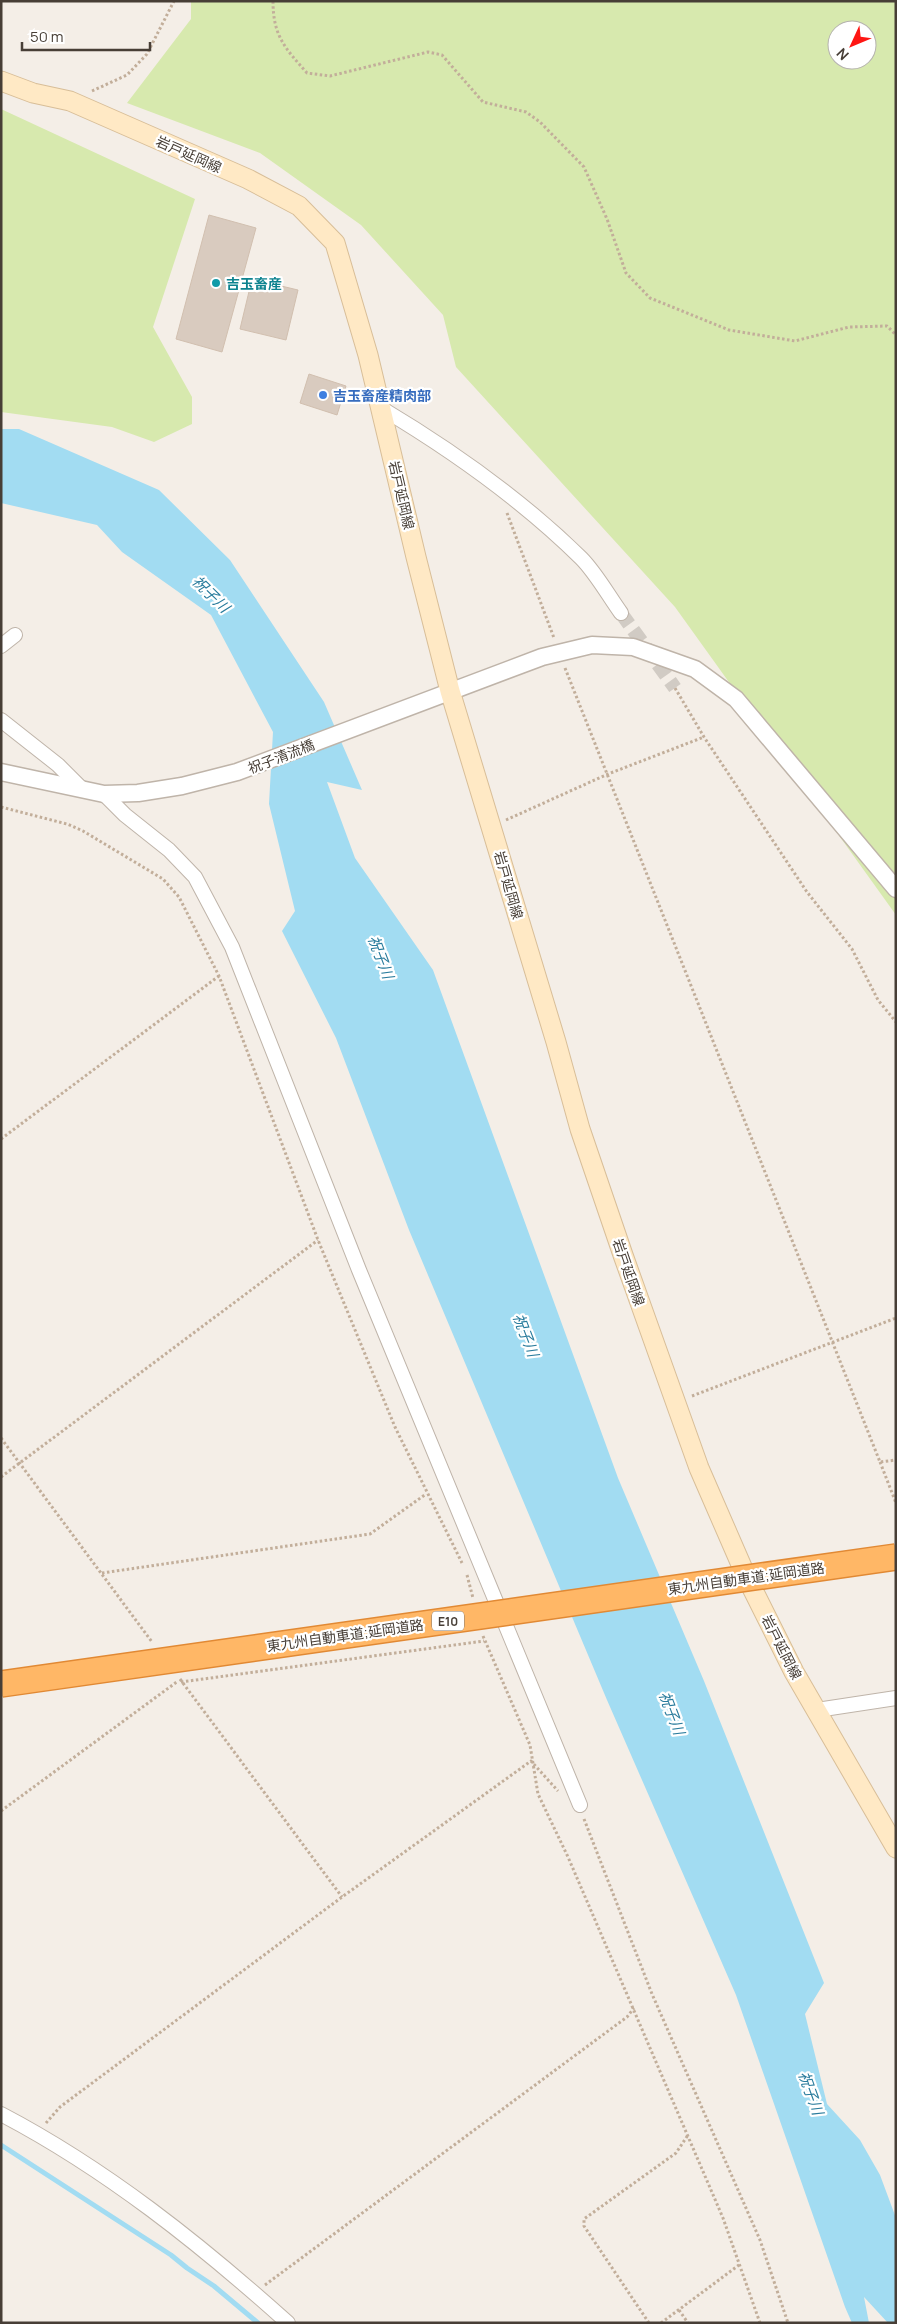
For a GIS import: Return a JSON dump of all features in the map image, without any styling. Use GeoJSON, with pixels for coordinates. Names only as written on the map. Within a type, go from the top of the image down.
{"type":"FeatureCollection","features":[{"type":"Feature","properties":{"kind":"highway","name":"東九州自動車道;延岡道路"},"geometry":{"type":"LineString","coordinates":[[1,1684],[896,1557]]}},
{"type":"Feature","properties":{"kind":"main road","name":"岩戸延岡線"},"geometry":{"type":"LineString","coordinates":[[1,81],[33,93],[70,101],[248,179],[299,206],[309,214],[335,243],[381,408],[450,691],[556,1042],[580,1129],[675,1402],[699,1468],[746,1576],[794,1672],[896,1848]]}},
{"type":"Feature","properties":{"kind":"street"},"geometry":{"type":"LineString","coordinates":[[381,408],[443,445],[505,491],[582,559],[621,613]]}},
{"type":"Feature","properties":{"kind":"street"},"geometry":{"type":"LineString","coordinates":[[1,646],[15,635]]}},
{"type":"Feature","properties":{"kind":"street","name":"祝子清流橋"},"geometry":{"type":"LineString","coordinates":[[1,772],[104,794],[138,793],[182,786],[237,772],[542,657],[592,645],[632,647],[695,669],[736,699],[896,889]]}},
{"type":"Feature","properties":{"kind":"street"},"geometry":{"type":"LineString","coordinates":[[1,720],[58,765],[83,790]]}},
{"type":"Feature","properties":{"kind":"street"},"geometry":{"type":"LineString","coordinates":[[104,794],[125,815],[169,850],[195,877],[232,947],[356,1261],[580,1806]]}},
{"type":"Feature","properties":{"kind":"street"},"geometry":{"type":"LineString","coordinates":[[817,1710],[896,1698]]}},
{"type":"Feature","properties":{"kind":"street"},"geometry":{"type":"LineString","coordinates":[[1,2114],[37,2132],[108,2178],[254,2293],[288,2323]]}},
{"type":"Feature","properties":{"kind":"path"},"geometry":{"type":"LineString","coordinates":[[70,101],[127,75],[147,54],[174,1]]}},
{"type":"Feature","properties":{"kind":"path"},"geometry":{"type":"LineString","coordinates":[[273,1],[273,18],[283,46],[307,73],[330,76],[428,52],[442,55],[483,102],[526,112],[540,122],[584,168],[607,219],[626,273],[650,298],[729,330],[795,341],[849,327],[887,326],[896,335]]}},
{"type":"Feature","properties":{"kind":"path"},"geometry":{"type":"LineString","coordinates":[[505,491],[506,512],[554,638]]}},
{"type":"Feature","properties":{"kind":"path"},"geometry":{"type":"LineString","coordinates":[[565,667],[896,1502]]}},
{"type":"Feature","properties":{"kind":"path"},"geometry":{"type":"LineString","coordinates":[[675,688],[704,737],[807,892],[852,949],[878,1000],[896,1022]]}},
{"type":"Feature","properties":{"kind":"path"},"geometry":{"type":"LineString","coordinates":[[492,827],[608,774],[704,737]]}},
{"type":"Feature","properties":{"kind":"path"},"geometry":{"type":"LineString","coordinates":[[1,807],[67,824],[164,879],[179,898],[219,976],[318,1240],[395,1427],[426,1494],[466,1571],[475,1606]]}},
{"type":"Feature","properties":{"kind":"path"},"geometry":{"type":"LineString","coordinates":[[1,1139],[219,976]]}},
{"type":"Feature","properties":{"kind":"path"},"geometry":{"type":"LineString","coordinates":[[1,1477],[318,1240]]}},
{"type":"Feature","properties":{"kind":"path"},"geometry":{"type":"LineString","coordinates":[[675,1402],[896,1318]]}},
{"type":"Feature","properties":{"kind":"path"},"geometry":{"type":"LineString","coordinates":[[1,1438],[20,1463]]}},
{"type":"Feature","properties":{"kind":"path"},"geometry":{"type":"LineString","coordinates":[[880,1462],[896,1460]]}},
{"type":"Feature","properties":{"kind":"path"},"geometry":{"type":"LineString","coordinates":[[102,1573],[370,1534],[426,1494]]}},
{"type":"Feature","properties":{"kind":"path"},"geometry":{"type":"LineString","coordinates":[[482,1632],[484,1641],[530,1745],[531,1761],[538,1794],[568,1857],[634,2008],[723,2218],[760,2323]]}},
{"type":"Feature","properties":{"kind":"path"},"geometry":{"type":"LineString","coordinates":[[1,1811],[181,1680],[484,1641]]}},
{"type":"Feature","properties":{"kind":"path"},"geometry":{"type":"LineString","coordinates":[[531,1761],[550,1785],[571,1802],[580,1806],[652,1994],[760,2240],[788,2323]]}},
{"type":"Feature","properties":{"kind":"path"},"geometry":{"type":"LineString","coordinates":[[37,2132],[68,2101],[342,1897],[531,1761]]}},
{"type":"Feature","properties":{"kind":"path"},"geometry":{"type":"LineString","coordinates":[[254,2293],[627,2017],[634,2008]]}},
{"type":"Feature","properties":{"kind":"path"},"geometry":{"type":"LineString","coordinates":[[649,2323],[584,2226],[584,2219],[676,2153],[688,2135]]}},
{"type":"Feature","properties":{"kind":"path"},"geometry":{"type":"LineString","coordinates":[[661,2323],[740,2265]]}},
{"type":"Feature","properties":{"kind":"path"},"geometry":{"type":"LineString","coordinates":[[679,2310],[688,2323]]}},
{"type":"Feature","properties":{"kind":"green space"},"geometry":{"type":"Polygon","coordinates":[[[191,1],[896,1],[896,915],[675,607],[456,367],[443,315],[361,225],[260,153],[127,103],[191,19],[191,1]]]}},
{"type":"Feature","properties":{"kind":"green space"},"geometry":{"type":"Polygon","coordinates":[[[1,109],[195,199],[153,327],[192,397],[192,424],[154,442],[112,427],[1,412],[1,109]]]}},
{"type":"Feature","properties":{"kind":"water","name":"祝子川"},"geometry":{"type":"Polygon","coordinates":[[[1,429],[19,429],[159,490],[230,560],[324,702],[362,790],[327,782],[355,858],[433,970],[618,1478],[704,1681],[824,1983],[805,2014],[827,2104],[860,2140],[880,2175],[896,2218],[896,2323],[888,2323],[864,2297],[869,2323],[852,2323],[736,1995],[607,1700],[409,1230],[336,1038],[282,931],[295,911],[269,804],[273,732],[211,615],[122,552],[97,525],[1,503],[1,429]]]}},
{"type":"Feature","properties":{"kind":"building","name":"吉玉畜産"},"geometry":{"type":"Polygon","coordinates":[[[209,215],[256,228],[222,352],[176,339],[209,215]]]}},
{"type":"Feature","properties":{"kind":"building"},"geometry":{"type":"Polygon","coordinates":[[[252,279],[298,290],[286,340],[240,329],[252,279]]]}},
{"type":"Feature","properties":{"kind":"building","name":"吉玉畜産精肉部"},"geometry":{"type":"Polygon","coordinates":[[[309,374],[346,386],[337,415],[300,403],[309,374]]]}},
{"type":"Feature","properties":{"kind":"waterway"},"geometry":{"type":"LineString","coordinates":[[1,2145],[171,2255],[214,2286],[258,2323]]}},
{"type":"Feature","properties":{"kind":"tunnel"},"geometry":{"type":"LineString","coordinates":[[621,613],[675,688]]}},
{"type":"Feature","properties":{"kind":"place","name":"吉玉畜産"},"geometry":{"type":"Point","coordinates":[216,283]}},
{"type":"Feature","properties":{"kind":"place","name":"吉玉畜産精肉部"},"geometry":{"type":"Point","coordinates":[323,395]}}]}
